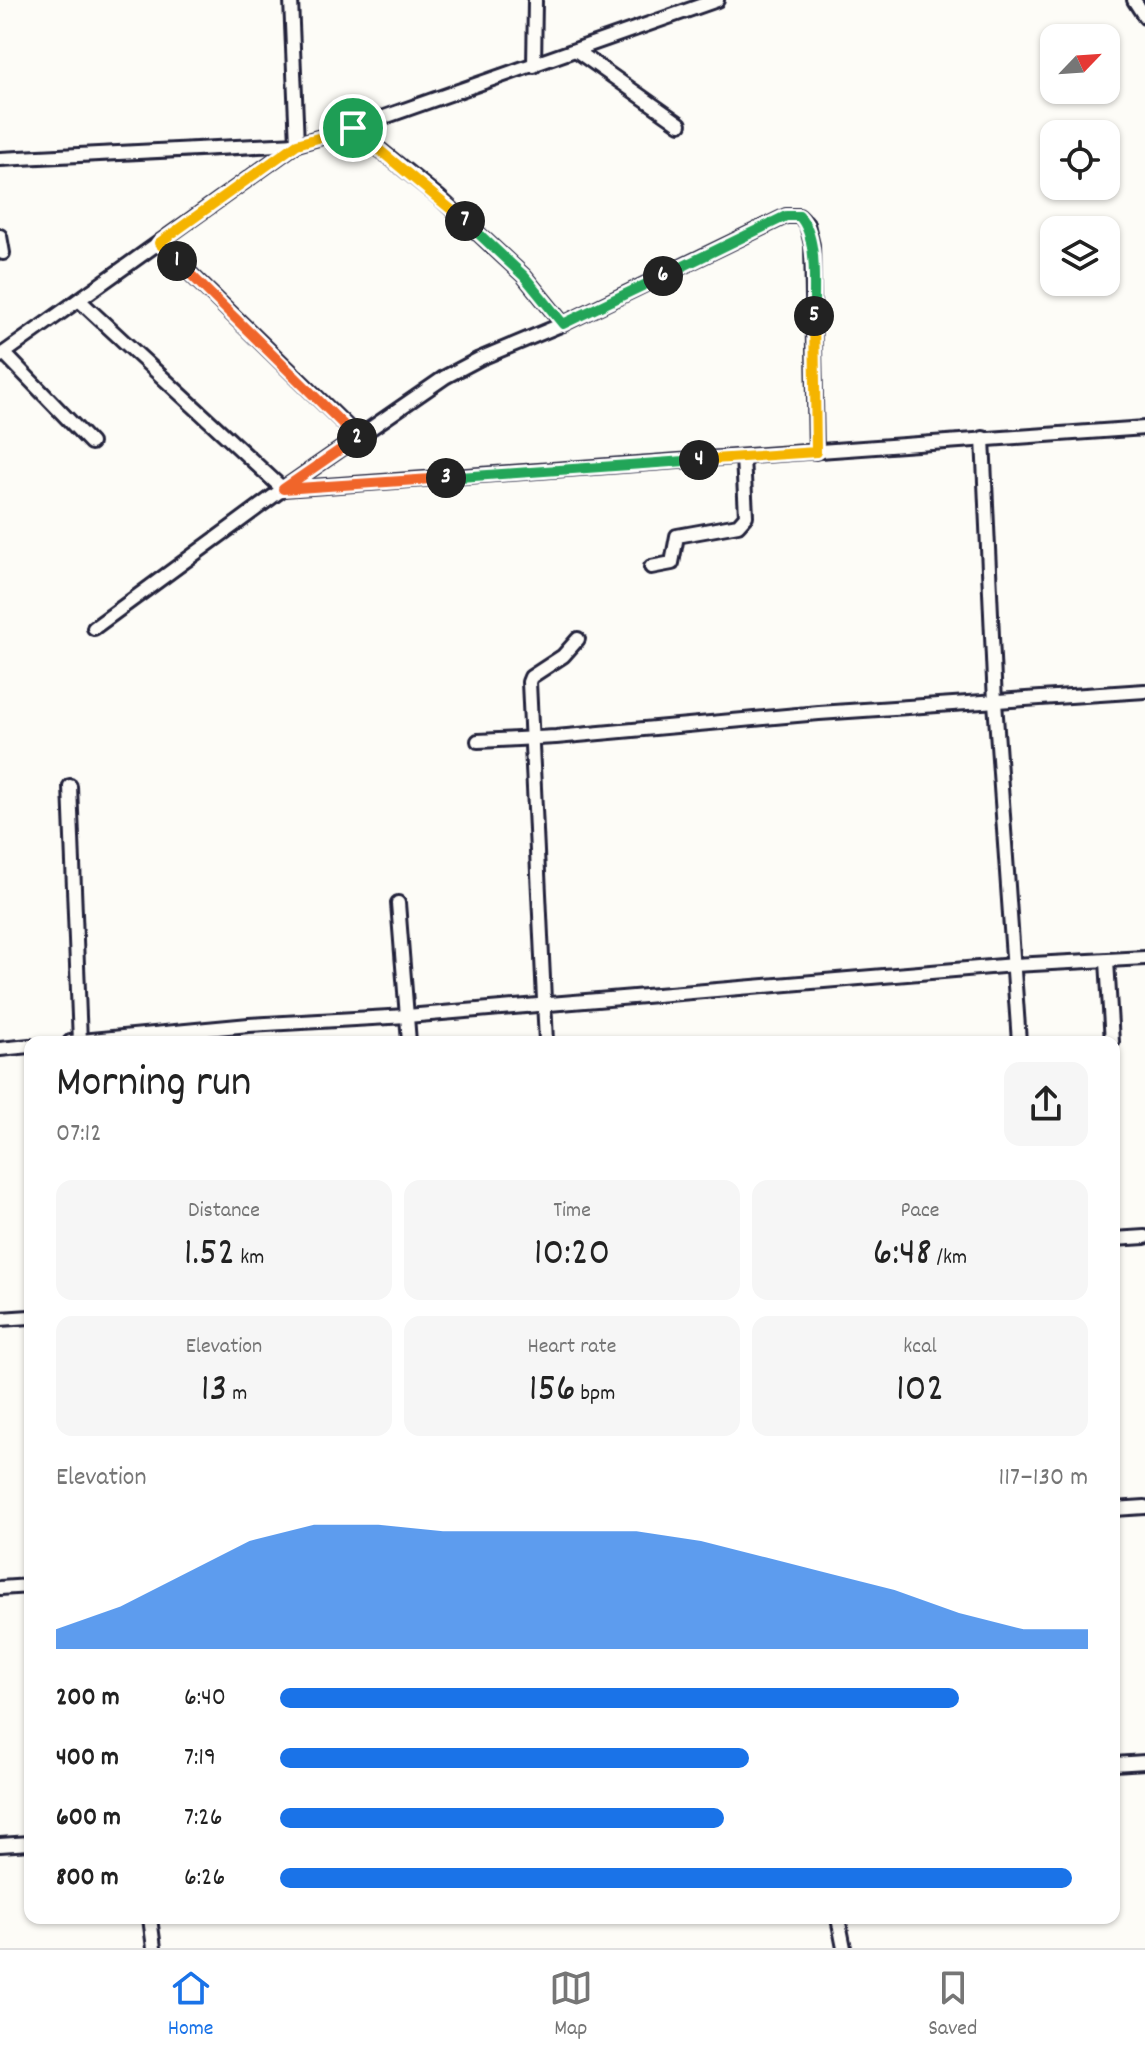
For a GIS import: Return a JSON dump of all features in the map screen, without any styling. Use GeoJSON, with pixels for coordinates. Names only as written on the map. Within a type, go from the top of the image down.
{"type":"FeatureCollection","features":[{"type":"Feature","properties":{"kind":"street"},"geometry":{"type":"LineString","coordinates":[[291,0],[297,144]]}},
{"type":"Feature","properties":{"kind":"street"},"geometry":{"type":"LineString","coordinates":[[534,66],[535,0]]}},
{"type":"Feature","properties":{"kind":"street"},"geometry":{"type":"LineString","coordinates":[[0,159],[297,144],[534,66],[717,0]]}},
{"type":"Feature","properties":{"kind":"street"},"geometry":{"type":"LineString","coordinates":[[1134,0],[1145,17]]}},
{"type":"Feature","properties":{"kind":"street"},"geometry":{"type":"LineString","coordinates":[[577,51],[680,124]]}},
{"type":"Feature","properties":{"kind":"street"},"geometry":{"type":"LineString","coordinates":[[353,128],[440,198],[524,276],[563,324]]}},
{"type":"Feature","properties":{"kind":"street"},"geometry":{"type":"LineString","coordinates":[[91,443],[2,354],[297,144]]}},
{"type":"Feature","properties":{"kind":"street"},"geometry":{"type":"LineString","coordinates":[[94,628],[283,489],[445,377],[479,359],[563,324],[786,216],[799,216],[807,224],[812,245],[816,452]]}},
{"type":"Feature","properties":{"kind":"street"},"geometry":{"type":"LineString","coordinates":[[0,236],[3,253]]}},
{"type":"Feature","properties":{"kind":"street"},"geometry":{"type":"LineString","coordinates":[[159,243],[358,437]]}},
{"type":"Feature","properties":{"kind":"street"},"geometry":{"type":"LineString","coordinates":[[79,300],[283,489],[1145,428]]}},
{"type":"Feature","properties":{"kind":"street"},"geometry":{"type":"LineString","coordinates":[[983,438],[995,702],[1019,1036]]}},
{"type":"Feature","properties":{"kind":"street"},"geometry":{"type":"LineString","coordinates":[[651,567],[672,563],[677,536],[743,522],[746,516],[743,457]]}},
{"type":"Feature","properties":{"kind":"street"},"geometry":{"type":"LineString","coordinates":[[546,1036],[531,738],[531,677],[563,656],[578,639]]}},
{"type":"Feature","properties":{"kind":"street"},"geometry":{"type":"LineString","coordinates":[[478,741],[819,713],[1145,691]]}},
{"type":"Feature","properties":{"kind":"street"},"geometry":{"type":"LineString","coordinates":[[70,786],[80,1036]]}},
{"type":"Feature","properties":{"kind":"street"},"geometry":{"type":"LineString","coordinates":[[398,903],[409,1036]]}},
{"type":"Feature","properties":{"kind":"street"},"geometry":{"type":"LineString","coordinates":[[140,1036],[1014,965],[1145,958]]}},
{"type":"Feature","properties":{"kind":"street"},"geometry":{"type":"LineString","coordinates":[[1107,961],[1112,1036]]}},
{"type":"Feature","properties":{"kind":"street"},"geometry":{"type":"LineString","coordinates":[[0,1049],[24,1047]]}},
{"type":"Feature","properties":{"kind":"street"},"geometry":{"type":"LineString","coordinates":[[1120,1239],[1145,1237]]}},
{"type":"Feature","properties":{"kind":"street"},"geometry":{"type":"LineString","coordinates":[[0,1319],[24,1317]]}},
{"type":"Feature","properties":{"kind":"street"},"geometry":{"type":"LineString","coordinates":[[1120,1509],[1145,1507]]}},
{"type":"Feature","properties":{"kind":"street"},"geometry":{"type":"LineString","coordinates":[[0,1588],[24,1586]]}},
{"type":"Feature","properties":{"kind":"street"},"geometry":{"type":"LineString","coordinates":[[1120,1764],[1145,1762]]}},
{"type":"Feature","properties":{"kind":"street"},"geometry":{"type":"LineString","coordinates":[[0,1845],[24,1843]]}},
{"type":"Feature","properties":{"kind":"street"},"geometry":{"type":"LineString","coordinates":[[151,1924],[154,1948]]}},
{"type":"Feature","properties":{"kind":"street"},"geometry":{"type":"LineString","coordinates":[[839,1924],[844,1948]]}},
{"type":"Feature","properties":{"kind":"route"},"geometry":{"type":"LineString","coordinates":[[353,128],[440,198],[524,276],[563,324],[786,216],[799,216],[807,224],[812,245],[816,452],[283,489],[358,437],[159,243],[297,144],[353,128]]}}]}
